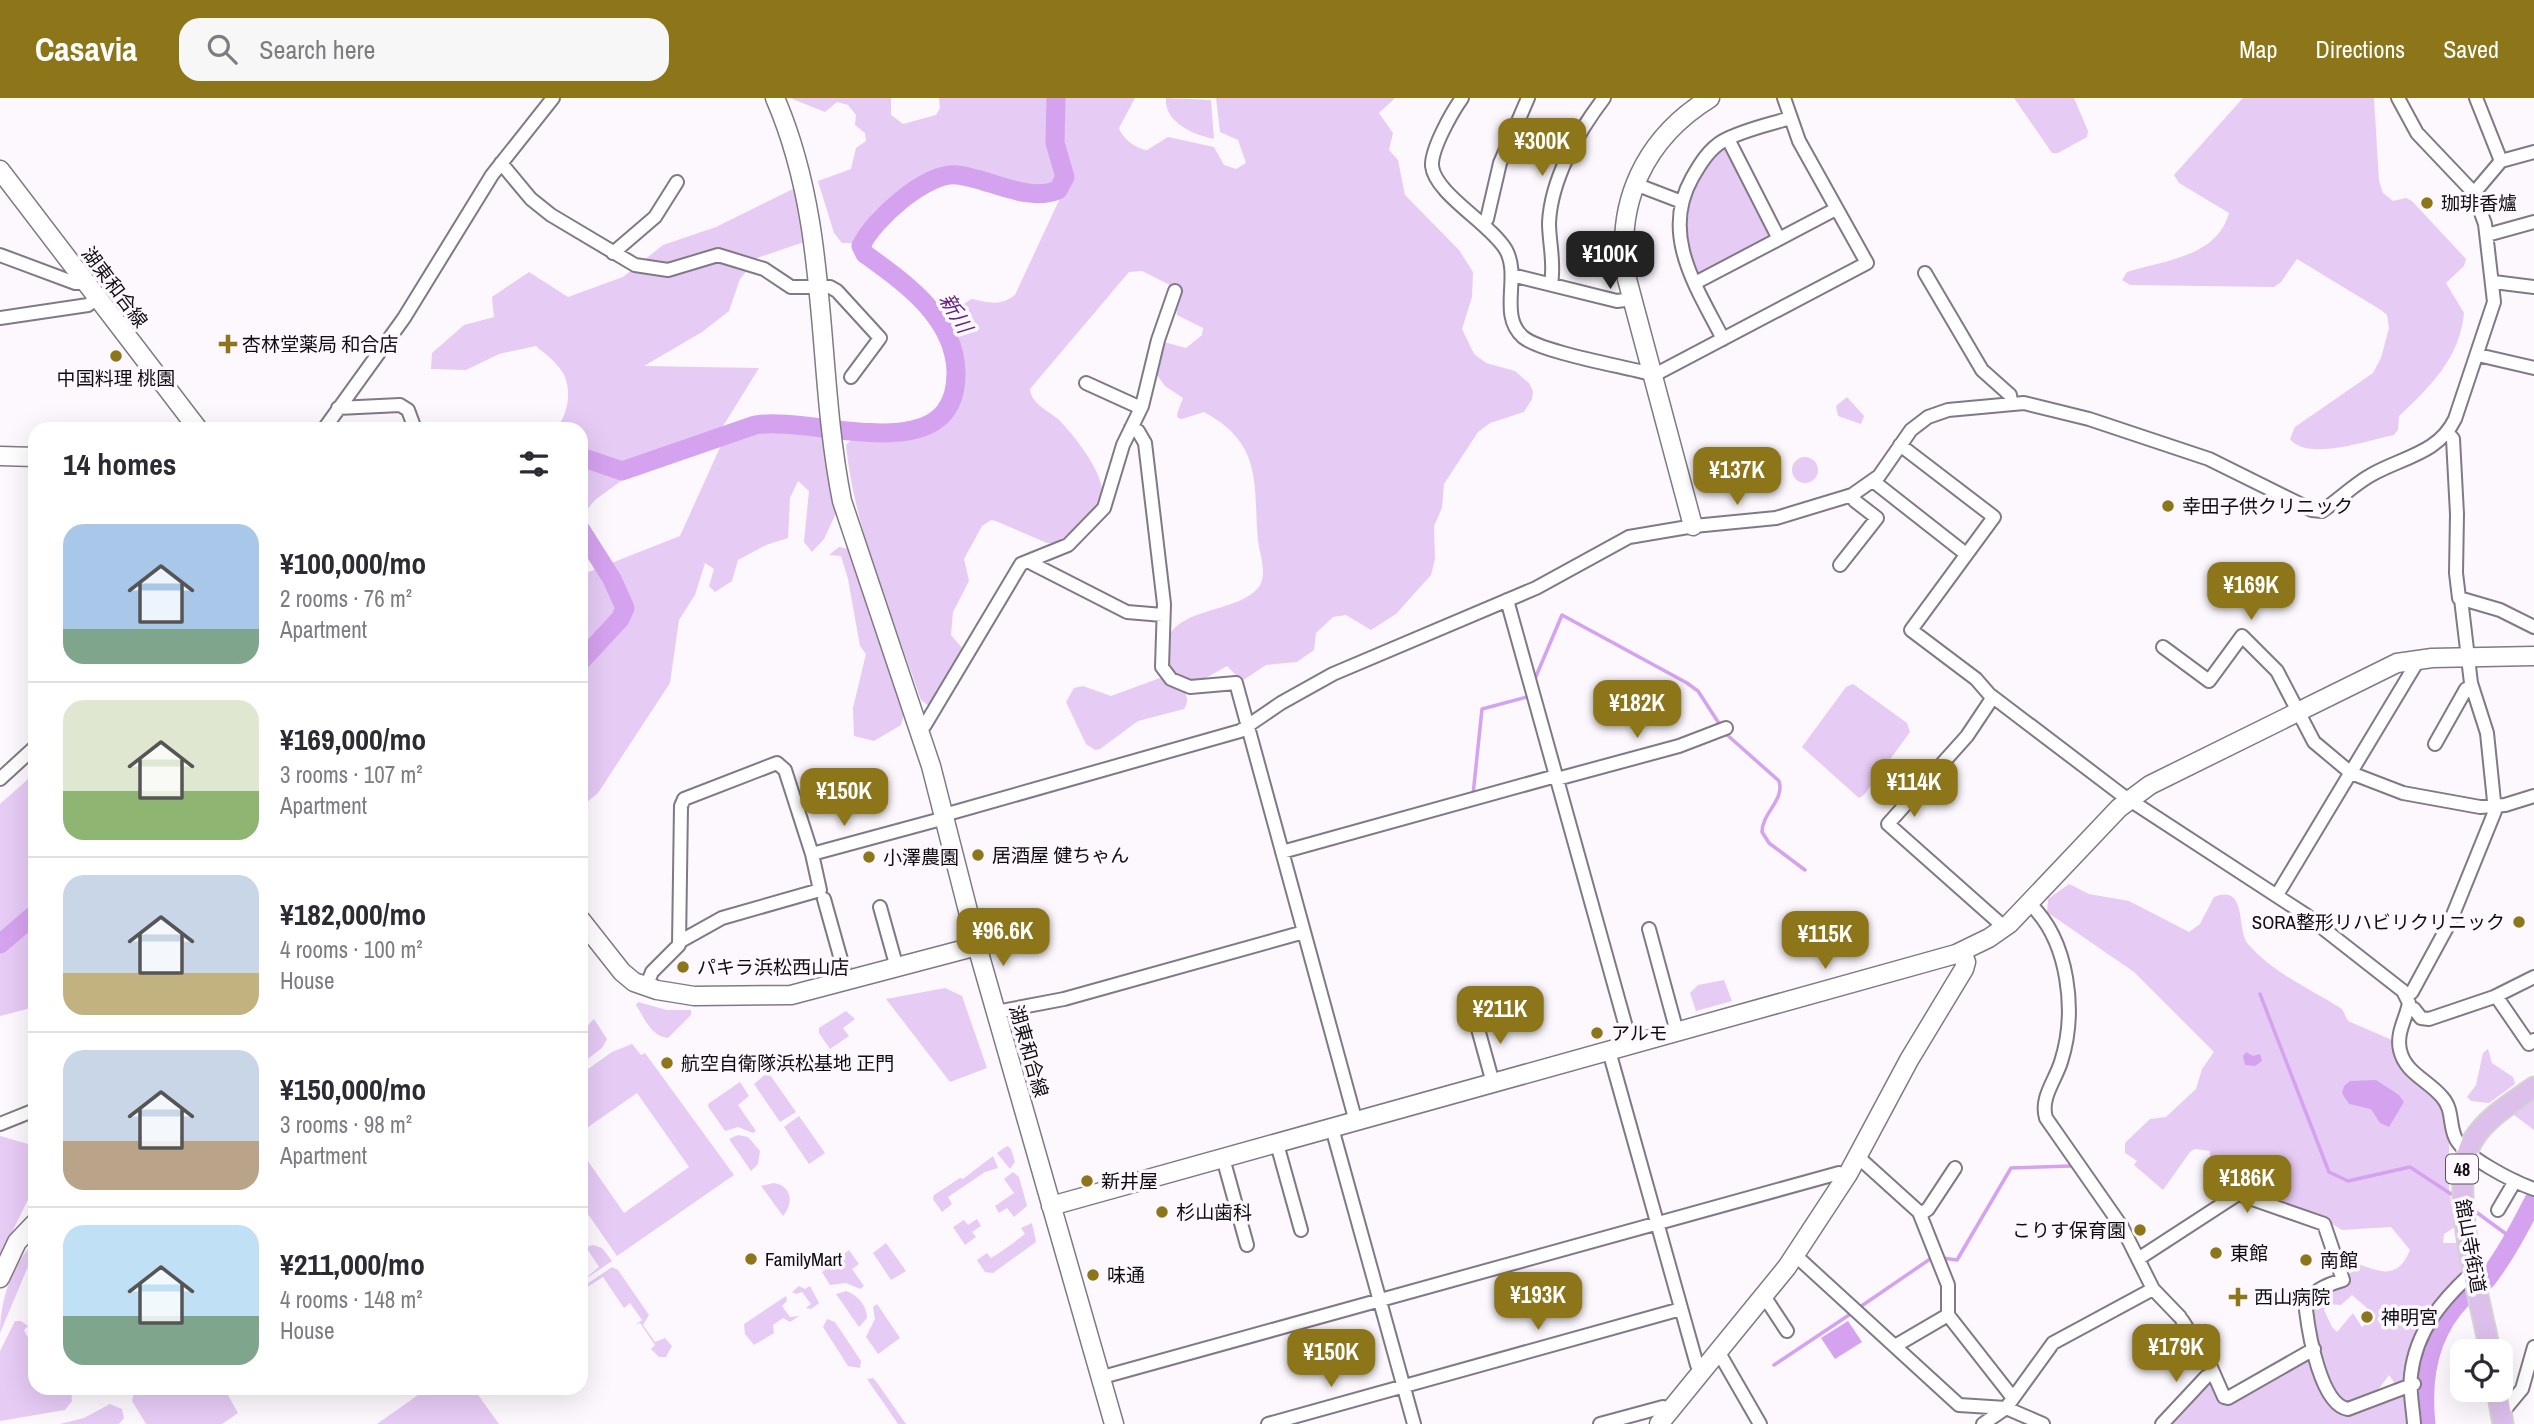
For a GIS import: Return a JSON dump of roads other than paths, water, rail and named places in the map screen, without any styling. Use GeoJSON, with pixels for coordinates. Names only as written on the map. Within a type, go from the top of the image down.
{"type":"FeatureCollection","features":[{"type":"Feature","properties":{"kind":"main road","name":"舘山寺街道"},"geometry":{"type":"LineString","coordinates":[[2488,1339],[2461,1188],[2467,1152],[2487,1122],[2534,1087]]}},
{"type":"Feature","properties":{"kind":"street"},"geometry":{"type":"LineString","coordinates":[[329,422],[404,318],[501,163],[553,98]]}},
{"type":"Feature","properties":{"kind":"street","name":"湖東和合線"},"geometry":{"type":"LineString","coordinates":[[775,98],[793,144],[807,195],[820,288],[834,445],[849,528],[918,728],[945,816],[977,946],[1098,1378],[1114,1424]]}},
{"type":"Feature","properties":{"kind":"street"},"geometry":{"type":"LineString","coordinates":[[1462,98],[1443,132],[1432,168],[1440,183],[1505,248],[1512,275],[1512,319],[1528,340],[1653,373],[1660,372],[1867,263],[1799,141],[1784,98]]}},
{"type":"Feature","properties":{"kind":"street"},"geometry":{"type":"LineString","coordinates":[[1482,224],[1487,219],[1495,177],[1528,98]]}},
{"type":"Feature","properties":{"kind":"street"},"geometry":{"type":"LineString","coordinates":[[1550,283],[1551,205],[1569,157],[1586,124],[1604,98]]}},
{"type":"Feature","properties":{"kind":"street"},"geometry":{"type":"LineString","coordinates":[[812,854],[1249,727],[1281,703],[1333,674],[1544,584],[1629,537],[1693,526],[1776,518],[1852,495],[1873,481],[1919,423],[1938,413],[2011,402],[2089,419],[2200,455],[2319,512],[2370,475],[2423,453],[2446,432],[2455,419],[2492,313],[2494,282],[2487,234],[2474,193],[2417,133],[2398,98]]}},
{"type":"Feature","properties":{"kind":"street"},"geometry":{"type":"LineString","coordinates":[[2476,98],[2501,161]]}},
{"type":"Feature","properties":{"kind":"street"},"geometry":{"type":"LineString","coordinates":[[1693,526],[1625,269],[1623,237],[1634,184],[1647,159],[1665,134],[1707,99]]}},
{"type":"Feature","properties":{"kind":"street"},"geometry":{"type":"LineString","coordinates":[[1723,339],[1695,283],[1679,240],[1682,202],[1689,183],[1704,158],[1728,139],[1790,118]]}},
{"type":"Feature","properties":{"kind":"street"},"geometry":{"type":"LineString","coordinates":[[1512,133],[1569,157]]}},
{"type":"Feature","properties":{"kind":"street"},"geometry":{"type":"LineString","coordinates":[[1728,139],[1779,239]]}},
{"type":"Feature","properties":{"kind":"street"},"geometry":{"type":"LineString","coordinates":[[2474,193],[2501,161],[2534,152]]}},
{"type":"Feature","properties":{"kind":"street"},"geometry":{"type":"LineString","coordinates":[[501,163],[531,199],[551,215],[643,268],[660,270],[718,255],[764,269],[791,287],[830,288],[841,294],[880,338],[857,374]]}},
{"type":"Feature","properties":{"kind":"street","name":"湖東和合線"},"geometry":{"type":"LineString","coordinates":[[0,170],[193,422]]}},
{"type":"Feature","properties":{"kind":"street"},"geometry":{"type":"LineString","coordinates":[[613,253],[654,217],[677,182]]}},
{"type":"Feature","properties":{"kind":"street"},"geometry":{"type":"LineString","coordinates":[[1634,184],[1682,202]]}},
{"type":"Feature","properties":{"kind":"street"},"geometry":{"type":"LineString","coordinates":[[1695,283],[1836,209]]}},
{"type":"Feature","properties":{"kind":"street"},"geometry":{"type":"LineString","coordinates":[[2487,234],[2534,222]]}},
{"type":"Feature","properties":{"kind":"street"},"geometry":{"type":"LineString","coordinates":[[0,255],[75,283],[85,283]]}},
{"type":"Feature","properties":{"kind":"street"},"geometry":{"type":"LineString","coordinates":[[1925,273],[1983,370],[2010,395],[2011,402]]}},
{"type":"Feature","properties":{"kind":"street"},"geometry":{"type":"LineString","coordinates":[[1512,275],[1617,301],[1633,299]]}},
{"type":"Feature","properties":{"kind":"street"},"geometry":{"type":"LineString","coordinates":[[2494,282],[2534,287]]}},
{"type":"Feature","properties":{"kind":"street"},"geometry":{"type":"LineString","coordinates":[[918,728],[925,725],[1021,564],[1068,545],[1099,514],[1107,502],[1118,458],[1141,408],[1175,291]]}},
{"type":"Feature","properties":{"kind":"street"},"geometry":{"type":"LineString","coordinates":[[0,318],[88,305],[96,299]]}},
{"type":"Feature","properties":{"kind":"street"},"geometry":{"type":"LineString","coordinates":[[2478,355],[2534,368]]}},
{"type":"Feature","properties":{"kind":"street"},"geometry":{"type":"LineString","coordinates":[[1086,383],[1141,408]]}},
{"type":"Feature","properties":{"kind":"street"},"geometry":{"type":"LineString","coordinates":[[338,408],[400,405],[408,410],[412,422]]}},
{"type":"Feature","properties":{"kind":"street"},"geometry":{"type":"LineString","coordinates":[[1131,428],[1138,431],[1145,443],[1163,615],[1160,659],[1165,674],[1190,687],[1237,683],[1356,1122]]}},
{"type":"Feature","properties":{"kind":"street"},"geometry":{"type":"LineString","coordinates":[[2446,432],[2453,439],[2457,514],[2456,573],[2466,657],[2472,687],[2486,726],[2495,807],[2481,849],[2450,922],[2407,1002],[2399,1036],[2402,1058],[2408,1068],[2446,1103],[2455,1139],[2467,1152],[2533,1189]]}},
{"type":"Feature","properties":{"kind":"street"},"geometry":{"type":"LineString","coordinates":[[1900,445],[1994,517],[1911,629],[1976,679],[1993,697],[2130,799],[2277,895],[2407,1002],[2421,1018],[2429,1019],[2496,996],[2534,977]]}},
{"type":"Feature","properties":{"kind":"street"},"geometry":{"type":"LineString","coordinates":[[0,456],[28,457]]}},
{"type":"Feature","properties":{"kind":"street"},"geometry":{"type":"LineString","coordinates":[[1873,481],[1966,554]]}},
{"type":"Feature","properties":{"kind":"street"},"geometry":{"type":"LineString","coordinates":[[1840,565],[1877,518],[1855,501],[1852,495]]}},
{"type":"Feature","properties":{"kind":"street"},"geometry":{"type":"LineString","coordinates":[[1033,559],[1033,564],[1128,612],[1163,615]]}},
{"type":"Feature","properties":{"kind":"street"},"geometry":{"type":"LineString","coordinates":[[2461,599],[2500,610],[2534,627]]}},
{"type":"Feature","properties":{"kind":"street"},"geometry":{"type":"LineString","coordinates":[[1507,600],[1631,1045]]}},
{"type":"Feature","properties":{"kind":"street"},"geometry":{"type":"LineString","coordinates":[[2163,647],[2209,681],[2242,636],[2274,667],[2314,742],[2353,773],[2403,793],[2495,807],[2534,796]]}},
{"type":"Feature","properties":{"kind":"street"},"geometry":{"type":"LineString","coordinates":[[1051,1206],[1962,952],[2004,928],[2130,799],[2297,711],[2387,667],[2419,659],[2534,656]]}},
{"type":"Feature","properties":{"kind":"street"},"geometry":{"type":"LineString","coordinates":[[2277,895],[2353,773],[2419,659]]}},
{"type":"Feature","properties":{"kind":"street"},"geometry":{"type":"LineString","coordinates":[[2435,744],[2466,689],[2472,687]]}},
{"type":"Feature","properties":{"kind":"street"},"geometry":{"type":"LineString","coordinates":[[1993,697],[1967,736],[1888,824],[2004,928]]}},
{"type":"Feature","properties":{"kind":"street"},"geometry":{"type":"LineString","coordinates":[[1282,852],[1679,746],[1726,728]]}},
{"type":"Feature","properties":{"kind":"street"},"geometry":{"type":"LineString","coordinates":[[0,779],[28,753]]}},
{"type":"Feature","properties":{"kind":"street"},"geometry":{"type":"LineString","coordinates":[[646,987],[652,972],[679,942],[722,918],[820,890],[812,854],[785,770],[777,763],[684,799],[681,806],[679,942]]}},
{"type":"Feature","properties":{"kind":"street"},"geometry":{"type":"LineString","coordinates":[[824,899],[847,981]]}},
{"type":"Feature","properties":{"kind":"street"},"geometry":{"type":"LineString","coordinates":[[2029,904],[2038,912],[2061,956],[2069,998],[2062,1059],[2045,1098],[2046,1118],[2122,1227],[2153,1289],[2181,1319],[2224,1397],[2228,1398],[2314,1349]]}},
{"type":"Feature","properties":{"kind":"street"},"geometry":{"type":"LineString","coordinates":[[880,907],[897,968]]}},
{"type":"Feature","properties":{"kind":"street"},"geometry":{"type":"LineString","coordinates":[[588,928],[622,972],[646,987],[694,996],[782,997],[977,946]]}},
{"type":"Feature","properties":{"kind":"street"},"geometry":{"type":"LineString","coordinates":[[1649,929],[1677,1032]]}},
{"type":"Feature","properties":{"kind":"street"},"geometry":{"type":"LineString","coordinates":[[996,1012],[1063,999],[1304,932]]}},
{"type":"Feature","properties":{"kind":"street"},"geometry":{"type":"LineString","coordinates":[[1663,1418],[1795,1255],[1845,1177],[1909,1060],[1964,969],[1966,962],[1962,952]]}},
{"type":"Feature","properties":{"kind":"street"},"geometry":{"type":"LineString","coordinates":[[2496,996],[2529,1044],[2534,1040]]}},
{"type":"Feature","properties":{"kind":"street"},"geometry":{"type":"LineString","coordinates":[[1475,1018],[1493,1083]]}},
{"type":"Feature","properties":{"kind":"street"},"geometry":{"type":"LineString","coordinates":[[1609,1051],[1697,1365],[1703,1370]]}},
{"type":"Feature","properties":{"kind":"street"},"geometry":{"type":"LineString","coordinates":[[0,1124],[28,1113]]}},
{"type":"Feature","properties":{"kind":"street"},"geometry":{"type":"LineString","coordinates":[[1332,1128],[1414,1424]]}},
{"type":"Feature","properties":{"kind":"street"},"geometry":{"type":"LineString","coordinates":[[1277,1144],[1301,1230]]}},
{"type":"Feature","properties":{"kind":"street"},"geometry":{"type":"LineString","coordinates":[[1857,1156],[1921,1214],[1948,1285],[1948,1315],[2009,1403],[2043,1424]]}},
{"type":"Feature","properties":{"kind":"street"},"geometry":{"type":"LineString","coordinates":[[1223,1158],[1247,1245]]}},
{"type":"Feature","properties":{"kind":"street"},"geometry":{"type":"LineString","coordinates":[[1921,1214],[1928,1209],[1955,1168]]}},
{"type":"Feature","properties":{"kind":"street"},"geometry":{"type":"LineString","coordinates":[[1098,1378],[1839,1173],[1845,1177]]}},
{"type":"Feature","properties":{"kind":"street"},"geometry":{"type":"LineString","coordinates":[[2498,1210],[2515,1181]]}},
{"type":"Feature","properties":{"kind":"street"},"geometry":{"type":"LineString","coordinates":[[2138,1259],[2238,1194],[2324,1224],[2343,1280],[2317,1291],[2307,1303],[2307,1318],[2331,1399],[2341,1408],[2355,1408],[2413,1384]]}},
{"type":"Feature","properties":{"kind":"street"},"geometry":{"type":"LineString","coordinates":[[0,1278],[17,1242],[28,1230]]}},
{"type":"Feature","properties":{"kind":"street"},"geometry":{"type":"LineString","coordinates":[[1795,1255],[1959,1405],[2009,1403]]}},
{"type":"Feature","properties":{"kind":"street"},"geometry":{"type":"LineString","coordinates":[[2414,1424],[2411,1374],[2430,1318],[2443,1299],[2477,1281]]}},
{"type":"Feature","properties":{"kind":"street"},"geometry":{"type":"LineString","coordinates":[[1983,1424],[2009,1403],[2053,1343],[2153,1289]]}},
{"type":"Feature","properties":{"kind":"street"},"geometry":{"type":"LineString","coordinates":[[1764,1296],[1787,1331]]}},
{"type":"Feature","properties":{"kind":"street"},"geometry":{"type":"LineString","coordinates":[[1268,1424],[1681,1309]]}},
{"type":"Feature","properties":{"kind":"street"},"geometry":{"type":"LineString","coordinates":[[1895,1346],[1948,1315]]}},
{"type":"Feature","properties":{"kind":"street"},"geometry":{"type":"LineString","coordinates":[[2500,1407],[2507,1407],[2518,1396],[2531,1372],[2534,1347]]}},
{"type":"Feature","properties":{"kind":"street"},"geometry":{"type":"LineString","coordinates":[[1716,1354],[1722,1359],[1760,1424]]}},
{"type":"Feature","properties":{"kind":"street"},"geometry":{"type":"LineString","coordinates":[[2162,1424],[2206,1377],[2213,1373]]}},
{"type":"Feature","properties":{"kind":"street"},"geometry":{"type":"LineString","coordinates":[[1600,1424],[1663,1407],[1663,1418]]}},
{"type":"Feature","properties":{"kind":"waterway","name":"新川"},"geometry":{"type":"LineString","coordinates":[[588,459],[622,471],[755,425],[781,424],[879,433],[909,431],[934,421],[950,402],[956,371],[947,334],[925,303],[865,254],[861,246],[888,211],[916,189],[944,176],[969,177],[1034,194],[1058,190],[1065,177],[1055,143],[1056,98]]}},
{"type":"Feature","properties":{"kind":"waterway","name":"新川"},"geometry":{"type":"LineString","coordinates":[[588,541],[612,579],[625,608],[620,619],[588,653]]}},
{"type":"Feature","properties":{"kind":"waterway"},"geometry":{"type":"LineString","coordinates":[[1534,681],[1562,615],[1687,683],[1698,691],[1720,725]]}},
{"type":"Feature","properties":{"kind":"waterway"},"geometry":{"type":"LineString","coordinates":[[1473,795],[1482,709],[1527,697]]}},
{"type":"Feature","properties":{"kind":"waterway"},"geometry":{"type":"LineString","coordinates":[[1725,733],[1779,781],[1779,794],[1762,832],[1769,843],[1805,870]]}},
{"type":"Feature","properties":{"kind":"waterway","name":"新川"},"geometry":{"type":"LineString","coordinates":[[0,944],[28,920]]}},
{"type":"Feature","properties":{"kind":"waterway"},"geometry":{"type":"LineString","coordinates":[[2260,994],[2329,1172],[2348,1181],[2410,1167],[2451,1194]]}},
{"type":"Feature","properties":{"kind":"waterway"},"geometry":{"type":"LineString","coordinates":[[1942,1258],[1957,1260],[2011,1168],[2071,1166]]}},
{"type":"Feature","properties":{"kind":"waterway"},"geometry":{"type":"LineString","coordinates":[[2426,1424],[2426,1373],[2429,1357],[2441,1327],[2462,1299],[2487,1279],[2507,1250],[2534,1200]]}},
{"type":"Feature","properties":{"kind":"waterway"},"geometry":{"type":"LineString","coordinates":[[2472,1209],[2513,1239]]}},
{"type":"Feature","properties":{"kind":"waterway"},"geometry":{"type":"LineString","coordinates":[[1860,1307],[1933,1257]]}},
{"type":"Feature","properties":{"kind":"waterway"},"geometry":{"type":"LineString","coordinates":[[1774,1365],[1852,1313]]}},
{"type":"Feature","properties":{"kind":"place","name":"珈琲香爐"},"geometry":{"type":"Point","coordinates":[2427,203]}},
{"type":"Feature","properties":{"kind":"place","name":"杏林堂薬局 和合店"},"geometry":{"type":"Point","coordinates":[228,344]}},
{"type":"Feature","properties":{"kind":"place","name":"中国料理 桃園"},"geometry":{"type":"Point","coordinates":[116,356]}},
{"type":"Feature","properties":{"kind":"place","name":"幸田子供クリニック"},"geometry":{"type":"Point","coordinates":[2168,506]}},
{"type":"Feature","properties":{"kind":"place","name":"居酒屋 健ちゃん"},"geometry":{"type":"Point","coordinates":[978,855]}},
{"type":"Feature","properties":{"kind":"place","name":"小澤農園"},"geometry":{"type":"Point","coordinates":[869,857]}},
{"type":"Feature","properties":{"kind":"place","name":"SORA整形リハビリクリニック"},"geometry":{"type":"Point","coordinates":[2519,922]}},
{"type":"Feature","properties":{"kind":"place","name":"パキラ浜松西山店"},"geometry":{"type":"Point","coordinates":[683,967]}},
{"type":"Feature","properties":{"kind":"place","name":"アルモ"},"geometry":{"type":"Point","coordinates":[1597,1033]}},
{"type":"Feature","properties":{"kind":"place","name":"航空自衛隊浜松基地 正門"},"geometry":{"type":"Point","coordinates":[667,1063]}},
{"type":"Feature","properties":{"kind":"place","name":"新井屋"},"geometry":{"type":"Point","coordinates":[1087,1181]}},
{"type":"Feature","properties":{"kind":"place","name":"杉山歯科"},"geometry":{"type":"Point","coordinates":[1162,1212]}},
{"type":"Feature","properties":{"kind":"place","name":"こりす保育園"},"geometry":{"type":"Point","coordinates":[2140,1230]}},
{"type":"Feature","properties":{"kind":"place","name":"東館"},"geometry":{"type":"Point","coordinates":[2216,1253]}},
{"type":"Feature","properties":{"kind":"place","name":"FamilyMart"},"geometry":{"type":"Point","coordinates":[751,1259]}},
{"type":"Feature","properties":{"kind":"place","name":"南館"},"geometry":{"type":"Point","coordinates":[2306,1260]}},
{"type":"Feature","properties":{"kind":"place","name":"味通"},"geometry":{"type":"Point","coordinates":[1093,1275]}},
{"type":"Feature","properties":{"kind":"place","name":"西山病院"},"geometry":{"type":"Point","coordinates":[2238,1297]}},
{"type":"Feature","properties":{"kind":"place","name":"神明宮"},"geometry":{"type":"Point","coordinates":[2367,1317]}}]}
